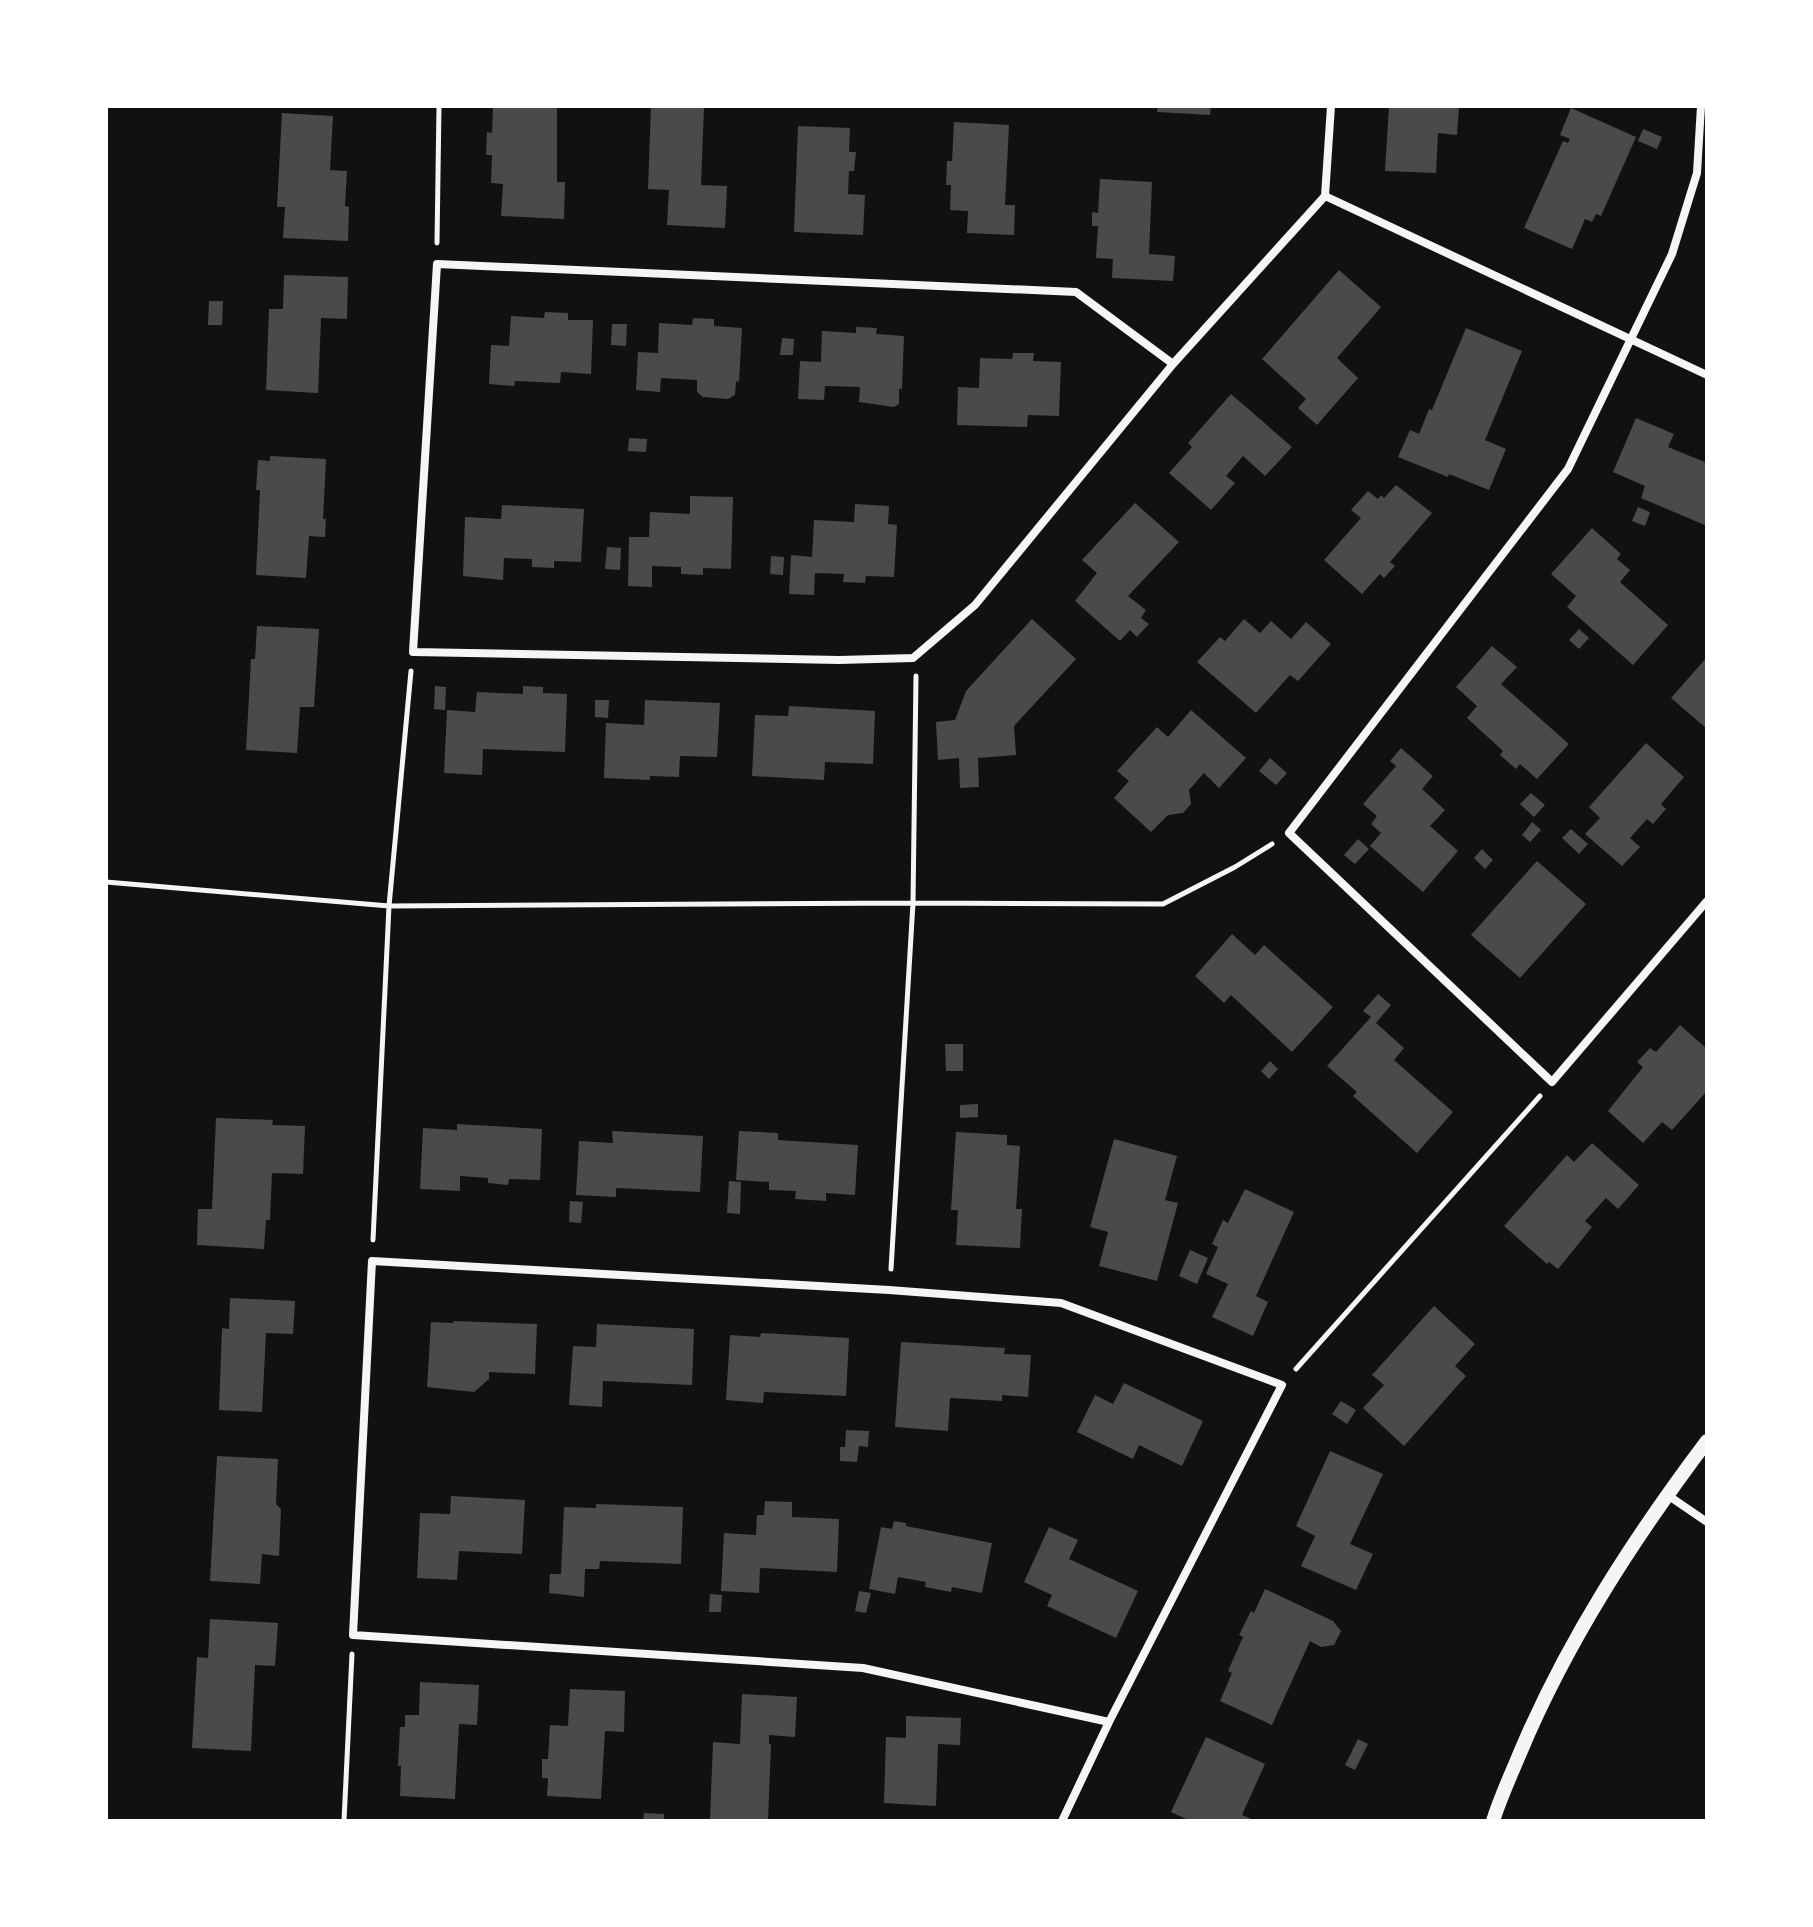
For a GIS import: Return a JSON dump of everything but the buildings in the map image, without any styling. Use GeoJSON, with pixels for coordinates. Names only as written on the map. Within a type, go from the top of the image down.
{"type":"FeatureCollection","features":[{"type":"Feature","properties":{"kind":"street"},"geometry":{"type":"LineString","coordinates":[[1173,364],[1076,292],[437,264],[413,652],[839,660],[913,658],[975,605],[1173,364],[1325,196],[1331,106]]}},
{"type":"Feature","properties":{"kind":"street"},"geometry":{"type":"LineString","coordinates":[[1701,106],[1697,173],[1672,254],[1568,469],[1289,833],[1552,1082],[1707,901]]}},
{"type":"Feature","properties":{"kind":"street"},"geometry":{"type":"LineString","coordinates":[[1325,196],[1707,375]]}},
{"type":"Feature","properties":{"kind":"street"},"geometry":{"type":"LineString","coordinates":[[1062,1821],[1109,1722],[1282,1385],[1061,1303],[889,1290],[372,1261],[353,1635],[863,1668],[1109,1722]]}},
{"type":"Feature","properties":{"kind":"street"},"geometry":{"type":"LineString","coordinates":[[1493,1821],[1539,1709],[1596,1601],[1666,1494],[1707,1441]]}},
{"type":"Feature","properties":{"kind":"street"},"geometry":{"type":"LineString","coordinates":[[1666,1494],[1707,1522]]}},
{"type":"Feature","properties":{"kind":"path"},"geometry":{"type":"LineString","coordinates":[[437,264],[439,106]]}},
{"type":"Feature","properties":{"kind":"path"},"geometry":{"type":"LineString","coordinates":[[372,1261],[389,906],[413,652]]}},
{"type":"Feature","properties":{"kind":"path"},"geometry":{"type":"LineString","coordinates":[[889,1290],[913,903],[918,686],[913,658]]}},
{"type":"Feature","properties":{"kind":"path"},"geometry":{"type":"LineString","coordinates":[[106,882],[389,906],[1163,904],[1235,867],[1289,833]]}},
{"type":"Feature","properties":{"kind":"path"},"geometry":{"type":"LineString","coordinates":[[1282,1385],[1552,1082]]}},
{"type":"Feature","properties":{"kind":"path"},"geometry":{"type":"LineString","coordinates":[[344,1821],[353,1635]]}}]}
